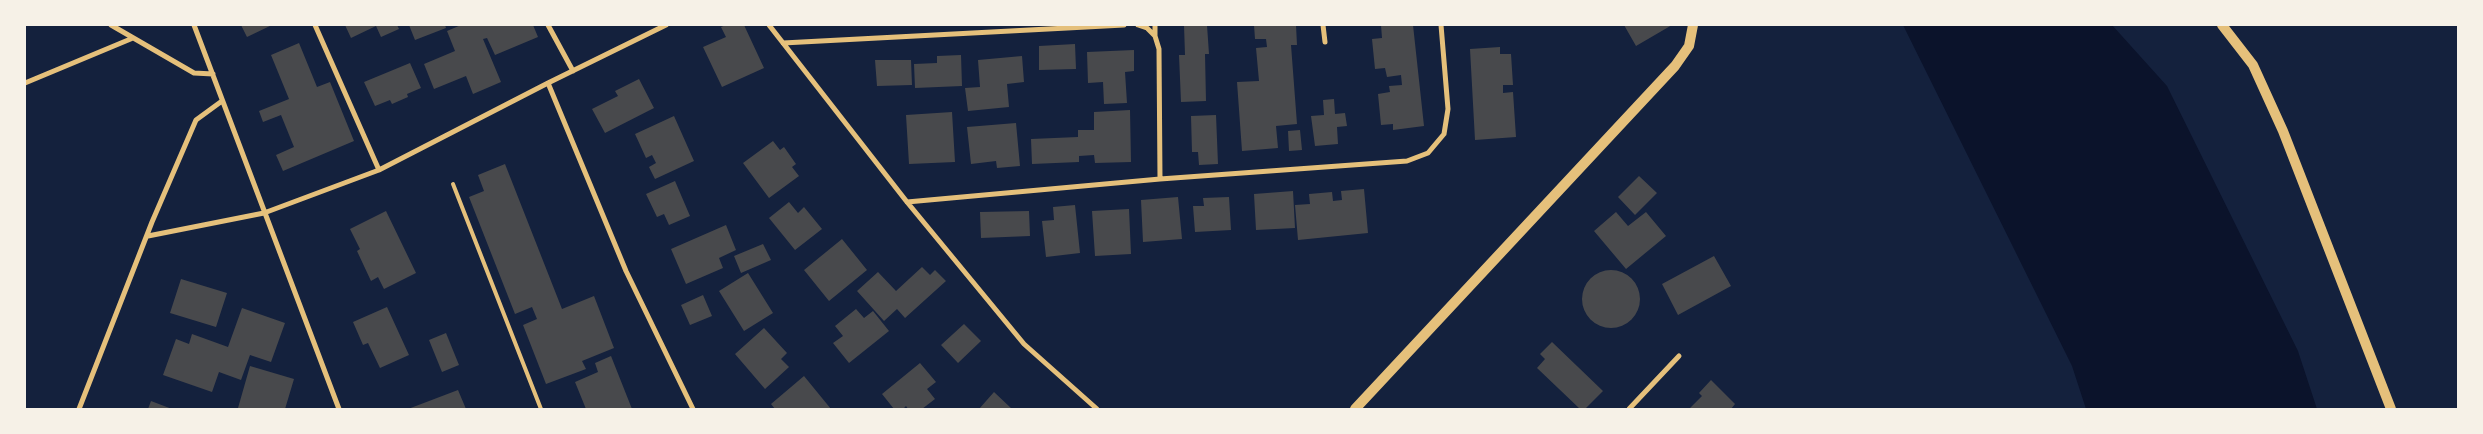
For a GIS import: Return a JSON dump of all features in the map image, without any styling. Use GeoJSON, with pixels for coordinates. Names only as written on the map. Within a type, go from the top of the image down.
{"type":"FeatureCollection","features":[{"type":"Feature","properties":{"kind":"main road"},"geometry":{"type":"LineString","coordinates":[[1356,409],[1675,66],[1688,46],[1693,25]]}},
{"type":"Feature","properties":{"kind":"main road"},"geometry":{"type":"LineString","coordinates":[[2222,25],[2253,65],[2279,123],[2391,409]]}},
{"type":"Feature","properties":{"kind":"street"},"geometry":{"type":"LineString","coordinates":[[111,25],[194,73],[213,74]]}},
{"type":"Feature","properties":{"kind":"street"},"geometry":{"type":"LineString","coordinates":[[194,25],[339,409]]}},
{"type":"Feature","properties":{"kind":"street"},"geometry":{"type":"LineString","coordinates":[[315,25],[379,170]]}},
{"type":"Feature","properties":{"kind":"street"},"geometry":{"type":"LineString","coordinates":[[548,25],[573,71]]}},
{"type":"Feature","properties":{"kind":"street"},"geometry":{"type":"LineString","coordinates":[[148,236],[264,213],[379,170],[666,25]]}},
{"type":"Feature","properties":{"kind":"street"},"geometry":{"type":"LineString","coordinates":[[769,25],[907,202],[1024,344],[1097,409]]}},
{"type":"Feature","properties":{"kind":"street"},"geometry":{"type":"LineString","coordinates":[[783,43],[1124,25]]}},
{"type":"Feature","properties":{"kind":"street"},"geometry":{"type":"LineString","coordinates":[[1138,25],[1147,28],[1155,36]]}},
{"type":"Feature","properties":{"kind":"street"},"geometry":{"type":"LineString","coordinates":[[1155,25],[1155,36],[1159,49],[1160,179]]}},
{"type":"Feature","properties":{"kind":"street"},"geometry":{"type":"LineString","coordinates":[[1323,25],[1325,42]]}},
{"type":"Feature","properties":{"kind":"street"},"geometry":{"type":"LineString","coordinates":[[907,202],[1160,179],[1407,161],[1428,153],[1444,134],[1448,109],[1441,25]]}},
{"type":"Feature","properties":{"kind":"street"},"geometry":{"type":"LineString","coordinates":[[25,83],[133,38]]}},
{"type":"Feature","properties":{"kind":"street"},"geometry":{"type":"LineString","coordinates":[[548,83],[626,271],[693,409]]}},
{"type":"Feature","properties":{"kind":"street"},"geometry":{"type":"LineString","coordinates":[[79,409],[152,222],[196,120],[222,101]]}},
{"type":"Feature","properties":{"kind":"street"},"geometry":{"type":"LineString","coordinates":[[1628,409],[1679,356]]}},
{"type":"Feature","properties":{"kind":"lane"},"geometry":{"type":"LineString","coordinates":[[453,184],[542,409]]}},
{"type":"Feature","properties":{"kind":"water"},"geometry":{"type":"Polygon","coordinates":[[[1903,25],[2112,25],[2167,86],[2298,351],[2317,409],[2086,409],[2072,366],[1903,25]]]}},
{"type":"Feature","properties":{"kind":"building"},"geometry":{"type":"Polygon","coordinates":[[[241,25],[272,25],[247,37],[241,25]]]}},
{"type":"Feature","properties":{"kind":"building"},"geometry":{"type":"Polygon","coordinates":[[[345,25],[397,25],[399,29],[381,37],[376,26],[351,38],[345,25]]]}},
{"type":"Feature","properties":{"kind":"building"},"geometry":{"type":"Polygon","coordinates":[[[409,25],[445,25],[446,28],[415,40],[409,25]]]}},
{"type":"Feature","properties":{"kind":"building"},"geometry":{"type":"Polygon","coordinates":[[[461,25],[533,25],[538,37],[495,55],[487,38],[483,39],[501,82],[473,94],[466,76],[434,89],[424,64],[455,51],[447,31],[461,25]]]}},
{"type":"Feature","properties":{"kind":"building"},"geometry":{"type":"Polygon","coordinates":[[[726,25],[744,25],[764,68],[722,87],[703,47],[726,37],[721,27],[726,25]]]}},
{"type":"Feature","properties":{"kind":"building"},"geometry":{"type":"Polygon","coordinates":[[[1184,25],[1207,25],[1209,54],[1205,54],[1206,101],[1181,102],[1179,55],[1185,55],[1184,25]]]}},
{"type":"Feature","properties":{"kind":"building"},"geometry":{"type":"Polygon","coordinates":[[[1254,25],[1296,25],[1297,45],[1291,45],[1297,124],[1276,126],[1278,148],[1242,151],[1237,82],[1259,81],[1256,48],[1267,47],[1266,39],[1255,39],[1254,25]]]}},
{"type":"Feature","properties":{"kind":"building"},"geometry":{"type":"Polygon","coordinates":[[[1381,25],[1413,25],[1424,126],[1393,130],[1393,124],[1381,125],[1378,94],[1390,92],[1389,86],[1402,85],[1401,75],[1387,77],[1385,68],[1375,69],[1372,39],[1382,38],[1381,25]]]}},
{"type":"Feature","properties":{"kind":"building"},"geometry":{"type":"Polygon","coordinates":[[[1624,25],[1672,25],[1636,46],[1624,25]]]}},
{"type":"Feature","properties":{"kind":"building"},"geometry":{"type":"Polygon","coordinates":[[[299,43],[317,87],[330,82],[354,141],[283,171],[276,155],[294,147],[281,115],[263,122],[259,111],[289,99],[271,55],[299,43]]]}},
{"type":"Feature","properties":{"kind":"building"},"geometry":{"type":"Polygon","coordinates":[[[1075,44],[1076,69],[1039,70],[1039,46],[1075,44]]]}},
{"type":"Feature","properties":{"kind":"building"},"geometry":{"type":"Polygon","coordinates":[[[1500,47],[1500,54],[1511,54],[1513,85],[1503,85],[1503,93],[1513,92],[1516,137],[1475,140],[1470,49],[1500,47]]]}},
{"type":"Feature","properties":{"kind":"building"},"geometry":{"type":"Polygon","coordinates":[[[1134,50],[1134,71],[1125,72],[1127,103],[1104,104],[1103,82],[1088,83],[1087,52],[1134,50]]]}},
{"type":"Feature","properties":{"kind":"building"},"geometry":{"type":"Polygon","coordinates":[[[961,55],[962,86],[915,88],[914,64],[937,63],[937,56],[961,55]]]}},
{"type":"Feature","properties":{"kind":"building"},"geometry":{"type":"Polygon","coordinates":[[[1022,56],[1024,82],[1007,84],[1009,107],[968,111],[965,88],[980,87],[978,60],[1022,56]]]}},
{"type":"Feature","properties":{"kind":"building"},"geometry":{"type":"Polygon","coordinates":[[[875,60],[911,60],[912,85],[877,86],[875,60]]]}},
{"type":"Feature","properties":{"kind":"building"},"geometry":{"type":"Polygon","coordinates":[[[410,63],[421,88],[407,94],[408,97],[392,104],[390,100],[375,106],[364,82],[410,63]]]}},
{"type":"Feature","properties":{"kind":"building"},"geometry":{"type":"Polygon","coordinates":[[[639,79],[654,108],[605,133],[592,109],[618,96],[615,91],[639,79]]]}},
{"type":"Feature","properties":{"kind":"building"},"geometry":{"type":"Polygon","coordinates":[[[1334,99],[1335,114],[1345,113],[1347,126],[1337,127],[1338,144],[1315,146],[1311,116],[1324,115],[1323,100],[1334,99]]]}},
{"type":"Feature","properties":{"kind":"building"},"geometry":{"type":"Polygon","coordinates":[[[1130,110],[1131,162],[1095,163],[1094,155],[1079,156],[1079,162],[1032,164],[1031,139],[1078,137],[1078,130],[1094,130],[1094,112],[1130,110]]]}},
{"type":"Feature","properties":{"kind":"building"},"geometry":{"type":"Polygon","coordinates":[[[952,112],[955,162],[909,164],[906,115],[952,112]]]}},
{"type":"Feature","properties":{"kind":"building"},"geometry":{"type":"Polygon","coordinates":[[[1216,115],[1218,164],[1199,165],[1198,152],[1192,152],[1191,116],[1216,115]]]}},
{"type":"Feature","properties":{"kind":"building"},"geometry":{"type":"Polygon","coordinates":[[[674,116],[694,161],[655,179],[649,167],[656,163],[652,155],[646,158],[635,134],[674,116]]]}},
{"type":"Feature","properties":{"kind":"building"},"geometry":{"type":"Polygon","coordinates":[[[1016,123],[1020,166],[997,168],[996,161],[971,164],[967,127],[1016,123]]]}},
{"type":"Feature","properties":{"kind":"building"},"geometry":{"type":"Polygon","coordinates":[[[1300,130],[1302,150],[1289,151],[1288,131],[1300,130]]]}},
{"type":"Feature","properties":{"kind":"building"},"geometry":{"type":"Polygon","coordinates":[[[773,141],[780,150],[784,147],[796,164],[792,167],[799,176],[769,198],[743,163],[773,141]]]}},
{"type":"Feature","properties":{"kind":"building"},"geometry":{"type":"Polygon","coordinates":[[[505,164],[562,309],[594,296],[614,348],[582,361],[586,369],[546,384],[523,325],[537,319],[532,307],[515,314],[469,197],[484,191],[478,175],[505,164]]]}},
{"type":"Feature","properties":{"kind":"building"},"geometry":{"type":"Polygon","coordinates":[[[1639,176],[1657,193],[1635,215],[1618,197],[1639,176]]]}},
{"type":"Feature","properties":{"kind":"building"},"geometry":{"type":"Polygon","coordinates":[[[675,181],[690,216],[669,225],[664,214],[657,217],[646,194],[675,181]]]}},
{"type":"Feature","properties":{"kind":"building"},"geometry":{"type":"Polygon","coordinates":[[[1364,189],[1368,233],[1298,240],[1295,205],[1310,204],[1309,194],[1332,192],[1333,201],[1342,200],[1341,191],[1364,189]]]}},
{"type":"Feature","properties":{"kind":"building"},"geometry":{"type":"Polygon","coordinates":[[[1293,191],[1295,228],[1256,230],[1254,194],[1293,191]]]}},
{"type":"Feature","properties":{"kind":"building"},"geometry":{"type":"Polygon","coordinates":[[[1178,197],[1182,239],[1143,242],[1141,200],[1178,197]]]}},
{"type":"Feature","properties":{"kind":"building"},"geometry":{"type":"Polygon","coordinates":[[[1229,197],[1231,230],[1195,232],[1193,206],[1204,206],[1203,198],[1229,197]]]}},
{"type":"Feature","properties":{"kind":"building"},"geometry":{"type":"Polygon","coordinates":[[[789,202],[798,213],[804,207],[822,229],[795,250],[769,218],[789,202]]]}},
{"type":"Feature","properties":{"kind":"building"},"geometry":{"type":"Polygon","coordinates":[[[1075,205],[1080,253],[1046,257],[1042,221],[1054,220],[1053,207],[1075,205]]]}},
{"type":"Feature","properties":{"kind":"building"},"geometry":{"type":"Polygon","coordinates":[[[1129,209],[1131,254],[1095,256],[1092,211],[1129,209]]]}},
{"type":"Feature","properties":{"kind":"building"},"geometry":{"type":"Polygon","coordinates":[[[386,211],[416,273],[384,289],[378,277],[371,281],[357,251],[360,249],[350,229],[386,211]]]}},
{"type":"Feature","properties":{"kind":"building"},"geometry":{"type":"Polygon","coordinates":[[[1029,211],[1030,236],[981,238],[980,212],[1029,211]]]}},
{"type":"Feature","properties":{"kind":"building"},"geometry":{"type":"Polygon","coordinates":[[[1616,212],[1628,226],[1646,212],[1666,236],[1626,269],[1594,231],[1616,212]]]}},
{"type":"Feature","properties":{"kind":"building"},"geometry":{"type":"Polygon","coordinates":[[[726,225],[736,250],[719,258],[723,268],[686,284],[671,249],[726,225]]]}},
{"type":"Feature","properties":{"kind":"building"},"geometry":{"type":"Polygon","coordinates":[[[842,239],[867,270],[829,301],[804,270],[842,239]]]}},
{"type":"Feature","properties":{"kind":"building"},"geometry":{"type":"Polygon","coordinates":[[[763,244],[771,260],[741,273],[734,256],[763,244]]]}},
{"type":"Feature","properties":{"kind":"building"},"geometry":{"type":"Polygon","coordinates":[[[1714,256],[1731,286],[1678,315],[1662,284],[1714,256]]]}},
{"type":"Feature","properties":{"kind":"building"},"geometry":{"type":"Polygon","coordinates":[[[922,267],[930,275],[935,270],[946,281],[905,318],[897,309],[884,321],[857,291],[878,272],[896,291],[922,267]]]}},
{"type":"Feature","properties":{"kind":"building"},"geometry":{"type":"Polygon","coordinates":[[[1611,270],[1622,272],[1635,283],[1640,299],[1638,310],[1627,323],[1611,328],[1600,326],[1587,315],[1582,299],[1584,288],[1595,275],[1611,270]]]}},
{"type":"Feature","properties":{"kind":"building"},"geometry":{"type":"Polygon","coordinates":[[[748,273],[773,313],[744,331],[719,291],[748,273]]]}},
{"type":"Feature","properties":{"kind":"building"},"geometry":{"type":"Polygon","coordinates":[[[181,279],[227,293],[216,327],[170,313],[181,279]]]}},
{"type":"Feature","properties":{"kind":"building"},"geometry":{"type":"Polygon","coordinates":[[[703,295],[712,316],[690,325],[681,305],[703,295]]]}},
{"type":"Feature","properties":{"kind":"building"},"geometry":{"type":"Polygon","coordinates":[[[387,307],[409,355],[380,368],[368,343],[363,345],[353,322],[387,307]]]}},
{"type":"Feature","properties":{"kind":"building"},"geometry":{"type":"Polygon","coordinates":[[[242,308],[285,323],[271,362],[250,355],[241,380],[219,372],[212,392],[163,375],[176,339],[189,344],[192,334],[228,347],[242,308]]]}},
{"type":"Feature","properties":{"kind":"building"},"geometry":{"type":"Polygon","coordinates":[[[856,309],[864,318],[873,311],[889,331],[849,363],[833,343],[843,336],[835,326],[856,309]]]}},
{"type":"Feature","properties":{"kind":"building"},"geometry":{"type":"Polygon","coordinates":[[[964,324],[981,341],[958,363],[941,345],[964,324]]]}},
{"type":"Feature","properties":{"kind":"building"},"geometry":{"type":"Polygon","coordinates":[[[764,328],[787,353],[781,359],[789,367],[765,389],[735,354],[764,328]]]}},
{"type":"Feature","properties":{"kind":"building"},"geometry":{"type":"Polygon","coordinates":[[[446,333],[459,365],[442,372],[429,340],[446,333]]]}},
{"type":"Feature","properties":{"kind":"building"},"geometry":{"type":"Polygon","coordinates":[[[1552,342],[1603,391],[1585,409],[1580,409],[1537,368],[1545,359],[1540,354],[1552,342]]]}},
{"type":"Feature","properties":{"kind":"building"},"geometry":{"type":"Polygon","coordinates":[[[611,356],[632,409],[586,409],[575,382],[598,372],[595,363],[611,356]]]}},
{"type":"Feature","properties":{"kind":"building"},"geometry":{"type":"Polygon","coordinates":[[[920,363],[936,382],[927,389],[935,399],[922,409],[908,409],[906,406],[903,409],[894,409],[882,394],[920,363]]]}},
{"type":"Feature","properties":{"kind":"building"},"geometry":{"type":"Polygon","coordinates":[[[250,366],[294,379],[285,409],[238,408],[250,366]]]}},
{"type":"Feature","properties":{"kind":"building"},"geometry":{"type":"Polygon","coordinates":[[[804,376],[831,409],[775,409],[771,404],[804,376]]]}},
{"type":"Feature","properties":{"kind":"building"},"geometry":{"type":"Polygon","coordinates":[[[1711,380],[1735,404],[1731,409],[1689,409],[1702,396],[1699,393],[1711,380]]]}},
{"type":"Feature","properties":{"kind":"building"},"geometry":{"type":"Polygon","coordinates":[[[458,390],[466,409],[408,409],[458,390]]]}},
{"type":"Feature","properties":{"kind":"building"},"geometry":{"type":"Polygon","coordinates":[[[994,392],[1012,409],[979,409],[994,392]]]}},
{"type":"Feature","properties":{"kind":"building"},"geometry":{"type":"Polygon","coordinates":[[[151,401],[172,409],[148,409],[151,401]]]}}]}
